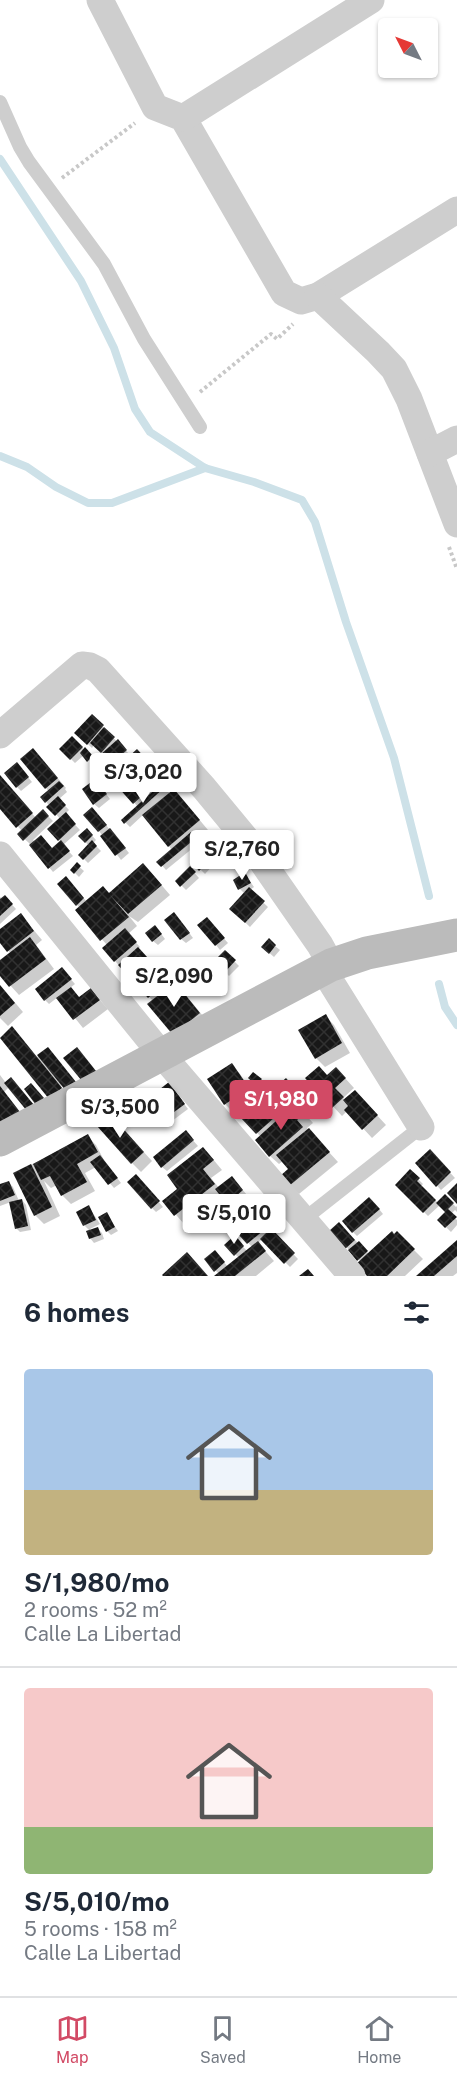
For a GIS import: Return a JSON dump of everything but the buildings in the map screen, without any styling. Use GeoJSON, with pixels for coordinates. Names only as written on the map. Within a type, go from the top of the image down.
{"type":"FeatureCollection","features":[{"type":"Feature","properties":{"kind":"street"},"geometry":{"type":"LineString","coordinates":[[100,0],[155,107],[183,118],[284,293],[301,301],[318,296],[457,210]]}},
{"type":"Feature","properties":{"kind":"street"},"geometry":{"type":"LineString","coordinates":[[183,118],[371,0]]}},
{"type":"Feature","properties":{"kind":"street"},"geometry":{"type":"LineString","coordinates":[[318,296],[394,369],[409,399],[457,524]]}},
{"type":"Feature","properties":{"kind":"street"},"geometry":{"type":"LineString","coordinates":[[430,453],[457,440]]}},
{"type":"Feature","properties":{"kind":"street"},"geometry":{"type":"LineString","coordinates":[[0,735],[82,665],[99,670],[247,840],[320,945],[331,965],[331,982],[421,1127]]}},
{"type":"Feature","properties":{"kind":"street"},"geometry":{"type":"LineString","coordinates":[[0,855],[162,1055],[352,1276]]}},
{"type":"Feature","properties":{"kind":"street"},"geometry":{"type":"LineString","coordinates":[[0,1140],[331,965],[367,953],[457,935]]}},
{"type":"Feature","properties":{"kind":"lane"},"geometry":{"type":"LineString","coordinates":[[0,102],[29,162],[104,264],[144,339],[200,427]]}},
{"type":"Feature","properties":{"kind":"lane"},"geometry":{"type":"LineString","coordinates":[[303,1220],[421,1127]]}},
{"type":"Feature","properties":{"kind":"path"},"geometry":{"type":"LineString","coordinates":[[59,180],[155,107]]}},
{"type":"Feature","properties":{"kind":"path"},"geometry":{"type":"LineString","coordinates":[[169,378],[200,392],[271,334],[277,339],[295,323]]}},
{"type":"Feature","properties":{"kind":"waterway"},"geometry":{"type":"LineString","coordinates":[[0,159],[81,281],[114,348],[135,409],[150,432],[205,468],[254,482],[302,500],[315,522],[346,622],[394,758],[429,896]]}},
{"type":"Feature","properties":{"kind":"waterway"},"geometry":{"type":"LineString","coordinates":[[0,456],[27,467],[56,487],[88,503],[112,503],[205,468]]}},
{"type":"Feature","properties":{"kind":"waterway"},"geometry":{"type":"LineString","coordinates":[[439,984],[445,1007],[457,1025]]}}]}
